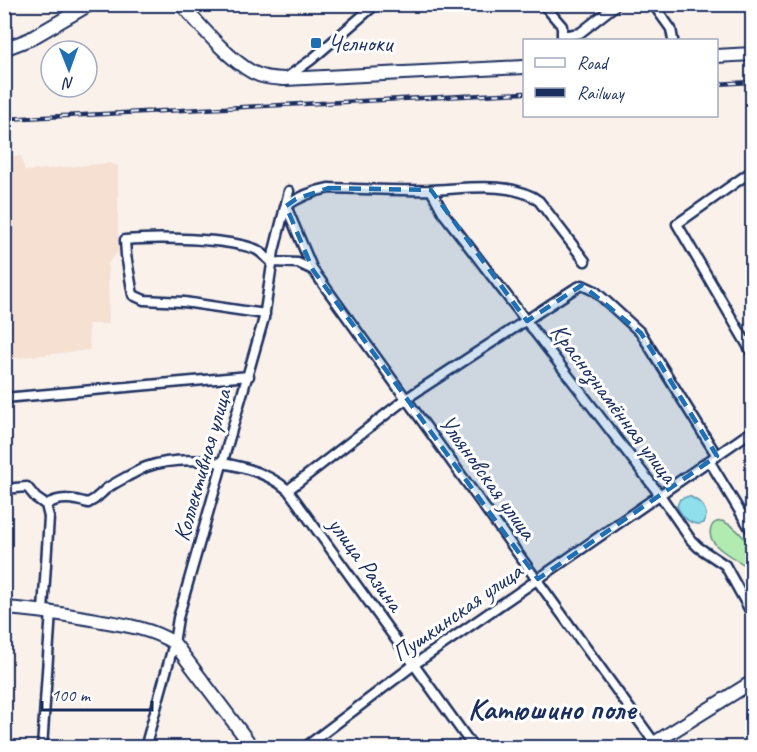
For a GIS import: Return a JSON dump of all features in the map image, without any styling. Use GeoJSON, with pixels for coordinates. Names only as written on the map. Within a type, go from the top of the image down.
{"type":"FeatureCollection","features":[{"type":"Feature","properties":{"kind":"street"},"geometry":{"type":"LineString","coordinates":[[4,49],[30,39],[90,4]]}},
{"type":"Feature","properties":{"kind":"street"},"geometry":{"type":"LineString","coordinates":[[181,4],[222,47],[252,72],[264,77],[285,79],[523,67]]}},
{"type":"Feature","properties":{"kind":"street"},"geometry":{"type":"LineString","coordinates":[[285,79],[311,60],[376,4]]}},
{"type":"Feature","properties":{"kind":"street"},"geometry":{"type":"LineString","coordinates":[[543,4],[562,26],[562,38],[580,33],[617,4]]}},
{"type":"Feature","properties":{"kind":"street"},"geometry":{"type":"LineString","coordinates":[[653,4],[671,29],[673,39]]}},
{"type":"Feature","properties":{"kind":"street"},"geometry":{"type":"LineString","coordinates":[[718,56],[753,54]]}},
{"type":"Feature","properties":{"kind":"street"},"geometry":{"type":"LineString","coordinates":[[753,171],[677,224],[753,353]]}},
{"type":"Feature","properties":{"kind":"street"},"geometry":{"type":"LineString","coordinates":[[286,206],[296,199],[329,188],[431,190],[486,187],[531,195],[539,201],[585,261]]}},
{"type":"Feature","properties":{"kind":"street","name":"Краснознамённая улица"},"geometry":{"type":"LineString","coordinates":[[431,190],[444,214],[660,495],[691,540],[698,548],[725,565],[753,614]]}},
{"type":"Feature","properties":{"kind":"street","name":"Коллективная улица"},"geometry":{"type":"LineString","coordinates":[[145,747],[174,643],[178,618],[249,376],[265,314],[273,263],[289,191]]}},
{"type":"Feature","properties":{"kind":"street","name":"Ульяновская улица"},"geometry":{"type":"LineString","coordinates":[[286,206],[314,270],[538,579],[650,745]]}},
{"type":"Feature","properties":{"kind":"street"},"geometry":{"type":"LineString","coordinates":[[265,314],[184,302],[144,300],[133,295],[125,240],[140,238],[219,242],[256,249],[273,263],[298,264],[314,270]]}},
{"type":"Feature","properties":{"kind":"street"},"geometry":{"type":"LineString","coordinates":[[288,490],[407,398],[582,285],[588,287],[641,333],[714,459],[751,530]]}},
{"type":"Feature","properties":{"kind":"street"},"geometry":{"type":"LineString","coordinates":[[4,398],[249,376]]}},
{"type":"Feature","properties":{"kind":"street","name":"Пушкинская улица"},"geometry":{"type":"LineString","coordinates":[[304,747],[414,664],[753,431]]}},
{"type":"Feature","properties":{"kind":"street","name":"улица Разина"},"geometry":{"type":"LineString","coordinates":[[46,504],[54,500],[74,499],[88,503],[97,499],[107,487],[144,467],[166,462],[207,461],[268,476],[288,490],[474,747]]}},
{"type":"Feature","properties":{"kind":"street"},"geometry":{"type":"LineString","coordinates":[[4,489],[27,487],[36,498],[46,504],[49,517],[42,747]]}},
{"type":"Feature","properties":{"kind":"street"},"geometry":{"type":"LineString","coordinates":[[4,608],[47,611],[141,628],[162,635],[174,643],[254,747]]}},
{"type":"Feature","properties":{"kind":"street"},"geometry":{"type":"LineString","coordinates":[[650,745],[753,682]]}},
{"type":"Feature","properties":{"kind":"highlighted area"},"geometry":{"type":"Polygon","coordinates":[[[329,188],[431,190],[527,321],[582,285],[641,333],[717,456],[538,579],[313,270],[286,206],[296,199],[329,188]]]}},
{"type":"Feature","properties":{"kind":"shaded area"},"geometry":{"type":"Polygon","coordinates":[[[21,156],[25,171],[109,163],[118,166],[118,252],[108,263],[109,324],[88,324],[90,350],[5,359],[5,157],[21,156]]]}},
{"type":"Feature","properties":{"kind":"green space"},"geometry":{"type":"Polygon","coordinates":[[[722,521],[744,538],[751,551],[751,565],[746,566],[728,555],[712,540],[710,534],[712,526],[722,521]]]}},
{"type":"Feature","properties":{"kind":"water"},"geometry":{"type":"Polygon","coordinates":[[[689,496],[703,506],[706,514],[704,523],[691,522],[679,510],[677,506],[680,499],[689,496]]]}},
{"type":"Feature","properties":{"kind":"railway"},"geometry":{"type":"LineString","coordinates":[[718,84],[752,82]]}},
{"type":"Feature","properties":{"kind":"railway"},"geometry":{"type":"LineString","coordinates":[[4,119],[523,93]]}},
{"type":"Feature","properties":{"kind":"place","name":"Челноки"},"geometry":{"type":"Point","coordinates":[316,43]}},
{"type":"Feature","properties":{"kind":"district","name":"Катюшино поле"},"geometry":{"type":"Point","coordinates":[552,709]}}]}
